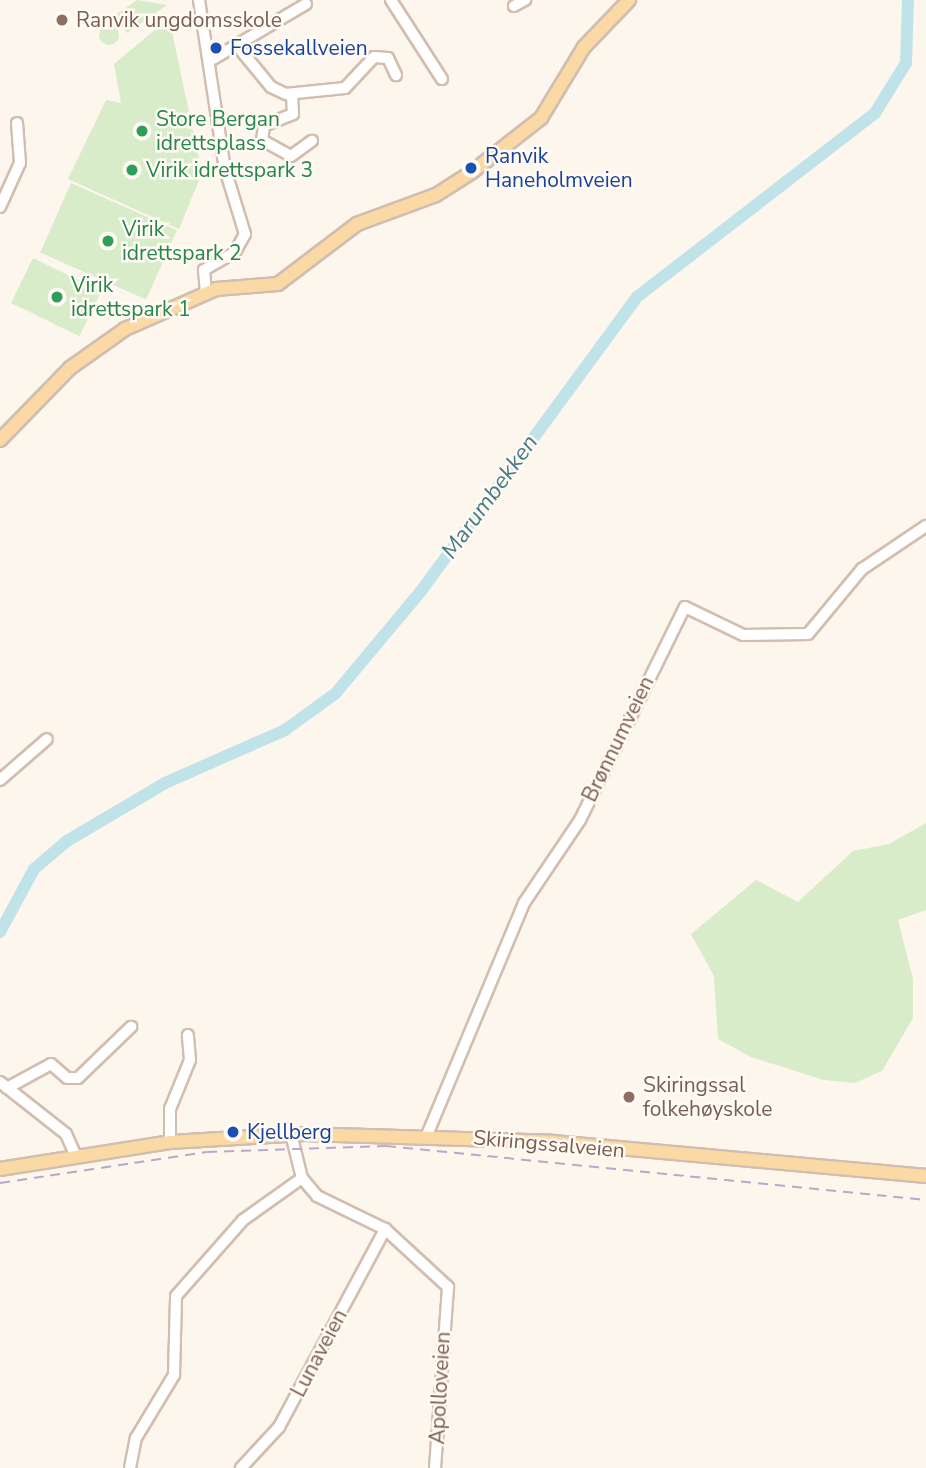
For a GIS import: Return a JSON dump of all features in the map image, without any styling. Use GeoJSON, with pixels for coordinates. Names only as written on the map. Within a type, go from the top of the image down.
{"type":"FeatureCollection","features":[{"type":"Feature","properties":{"kind":"main road"},"geometry":{"type":"LineString","coordinates":[[0,440],[91,351],[206,292],[278,284],[357,224],[436,195],[472,172],[541,118],[584,47],[629,0]]}},
{"type":"Feature","properties":{"kind":"main road","name":"Skiringssalveien"},"geometry":{"type":"LineString","coordinates":[[0,1169],[75,1154],[170,1142],[291,1134],[426,1135],[926,1176]]}},
{"type":"Feature","properties":{"kind":"street"},"geometry":{"type":"LineString","coordinates":[[199,0],[212,59],[225,169],[245,234],[235,252],[204,270],[206,292]]}},
{"type":"Feature","properties":{"kind":"street"},"geometry":{"type":"LineString","coordinates":[[391,0],[442,79]]}},
{"type":"Feature","properties":{"kind":"street"},"geometry":{"type":"LineString","coordinates":[[514,6],[526,0]]}},
{"type":"Feature","properties":{"kind":"street"},"geometry":{"type":"LineString","coordinates":[[212,59],[239,48],[306,4]]}},
{"type":"Feature","properties":{"kind":"street"},"geometry":{"type":"LineString","coordinates":[[239,48],[271,87],[292,95],[345,88],[374,57],[388,58],[396,75]]}},
{"type":"Feature","properties":{"kind":"street"},"geometry":{"type":"LineString","coordinates":[[292,95],[293,114],[264,126],[262,140],[291,156],[312,141]]}},
{"type":"Feature","properties":{"kind":"street"},"geometry":{"type":"LineString","coordinates":[[0,207],[19,163],[17,123]]}},
{"type":"Feature","properties":{"kind":"street","name":"Brønnumveien"},"geometry":{"type":"LineString","coordinates":[[426,1135],[524,903],[580,820],[685,607],[743,635],[808,634],[862,569],[926,526]]}},
{"type":"Feature","properties":{"kind":"street"},"geometry":{"type":"LineString","coordinates":[[0,780],[47,739]]}},
{"type":"Feature","properties":{"kind":"street"},"geometry":{"type":"LineString","coordinates":[[75,1154],[66,1134],[4,1085],[51,1064],[66,1078],[78,1078],[131,1027]]}},
{"type":"Feature","properties":{"kind":"street"},"geometry":{"type":"LineString","coordinates":[[170,1142],[170,1109],[190,1060],[188,1035]]}},
{"type":"Feature","properties":{"kind":"street"},"geometry":{"type":"LineString","coordinates":[[130,1468],[136,1438],[174,1375],[176,1296],[243,1220],[302,1178],[291,1134]]}},
{"type":"Feature","properties":{"kind":"street","name":"Apolloveien"},"geometry":{"type":"LineString","coordinates":[[302,1178],[324,1200],[385,1229],[448,1287],[435,1468]]}},
{"type":"Feature","properties":{"kind":"street","name":"Lunaveien"},"geometry":{"type":"LineString","coordinates":[[241,1468],[279,1427],[385,1229]]}},
{"type":"Feature","properties":{"kind":"green space"},"geometry":{"type":"Polygon","coordinates":[[[137,0],[167,5],[127,33],[114,16],[137,0]]]}},
{"type":"Feature","properties":{"kind":"green space","name":"Store Bergan idrettsplass"},"geometry":{"type":"Polygon","coordinates":[[[169,18],[202,173],[179,229],[68,179],[106,100],[121,103],[114,64],[169,18]]]}},
{"type":"Feature","properties":{"kind":"green space"},"geometry":{"type":"Polygon","coordinates":[[[109,25],[116,28],[119,35],[116,42],[109,45],[102,42],[99,35],[102,28],[109,25]]]}},
{"type":"Feature","properties":{"kind":"green space","name":"Virik idrettspark 2"},"geometry":{"type":"Polygon","coordinates":[[[71,183],[177,230],[146,300],[40,252],[71,183]]]}},
{"type":"Feature","properties":{"kind":"green space","name":"Virik idrettspark 1"},"geometry":{"type":"Polygon","coordinates":[[[33,258],[101,291],[79,336],[11,303],[33,258]]]}},
{"type":"Feature","properties":{"kind":"green space"},"geometry":{"type":"Polygon","coordinates":[[[926,823],[926,910],[898,920],[913,979],[913,1018],[882,1071],[855,1083],[824,1080],[751,1057],[718,1039],[714,976],[691,934],[756,880],[798,902],[853,851],[889,844],[926,823]]]}},
{"type":"Feature","properties":{"kind":"waterway","name":"Marumbekken"},"geometry":{"type":"LineString","coordinates":[[0,932],[34,869],[67,841],[165,783],[285,730],[335,694],[421,591],[637,297],[875,113],[906,63],[908,0]]}},
{"type":"Feature","properties":{"kind":"railway"},"geometry":{"type":"LineString","coordinates":[[0,1183],[207,1152],[386,1146],[926,1200]]}},
{"type":"Feature","properties":{"kind":"place","name":"Ranvik ungdomsskole"},"geometry":{"type":"Point","coordinates":[62,20]}},
{"type":"Feature","properties":{"kind":"place","name":"Fossekallveien"},"geometry":{"type":"Point","coordinates":[216,48]}},
{"type":"Feature","properties":{"kind":"place","name":"Store Bergan idrettsplass"},"geometry":{"type":"Point","coordinates":[142,131]}},
{"type":"Feature","properties":{"kind":"place","name":"Ranvik Haneholmveien"},"geometry":{"type":"Point","coordinates":[471,168]}},
{"type":"Feature","properties":{"kind":"place","name":"Virik idrettspark 3"},"geometry":{"type":"Point","coordinates":[132,170]}},
{"type":"Feature","properties":{"kind":"place","name":"Virik idrettspark 2"},"geometry":{"type":"Point","coordinates":[108,241]}},
{"type":"Feature","properties":{"kind":"place","name":"Virik idrettspark 1"},"geometry":{"type":"Point","coordinates":[57,297]}},
{"type":"Feature","properties":{"kind":"place","name":"Skiringssal folkehøyskole"},"geometry":{"type":"Point","coordinates":[629,1097]}},
{"type":"Feature","properties":{"kind":"place","name":"Kjellberg"},"geometry":{"type":"Point","coordinates":[233,1132]}}]}
